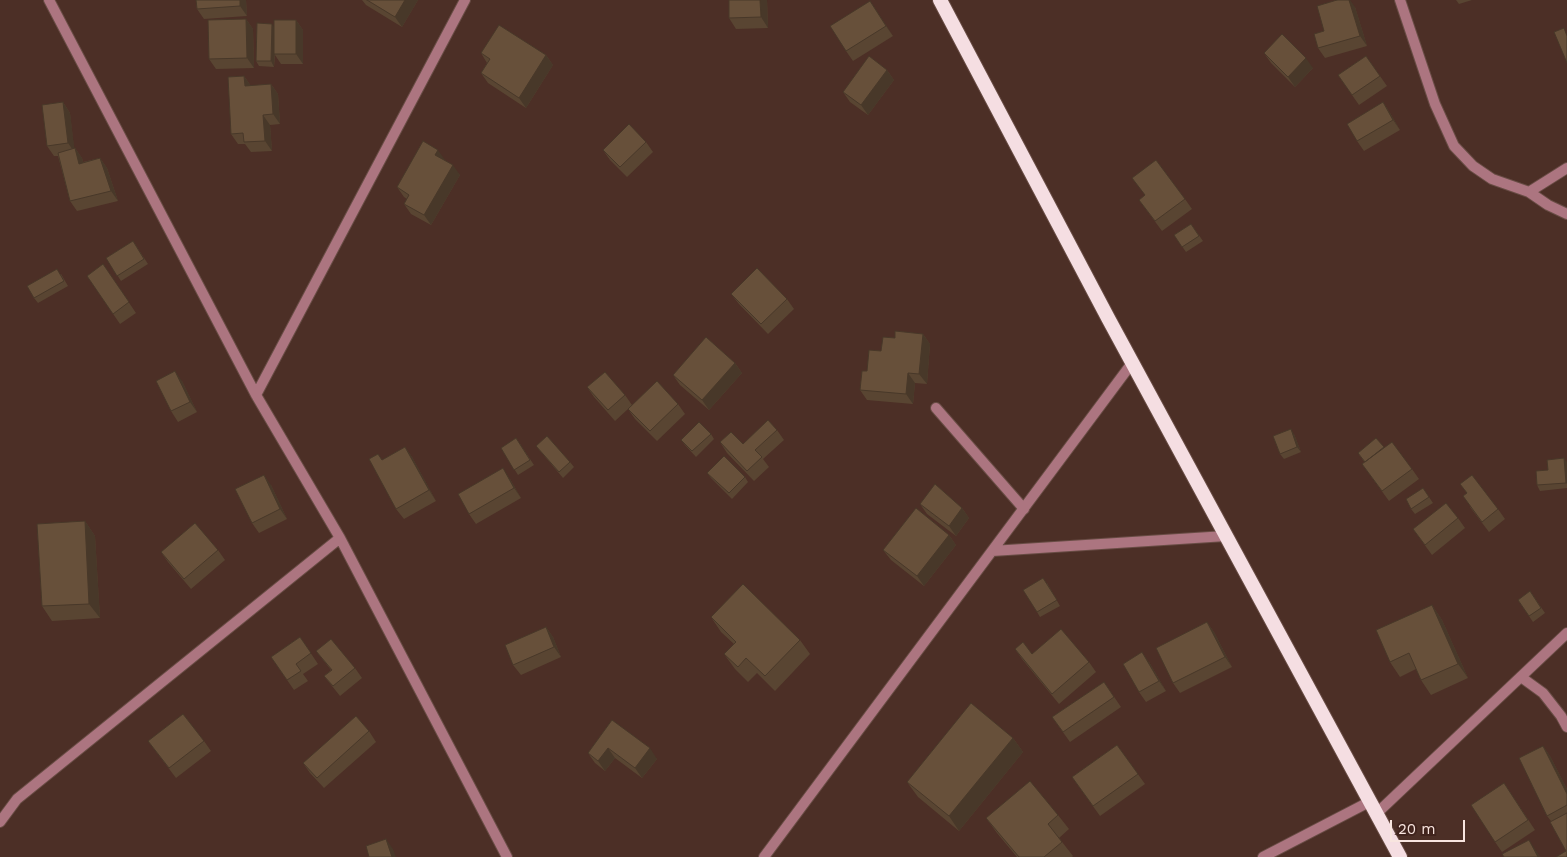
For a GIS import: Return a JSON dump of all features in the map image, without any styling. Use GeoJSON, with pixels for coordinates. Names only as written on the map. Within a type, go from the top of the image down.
{"type":"FeatureCollection","features":[{"type":"Feature","properties":{"kind":"highway"},"geometry":{"type":"LineString","coordinates":[[940,0],[1132,363],[1400,857]]}},
{"type":"Feature","properties":{"kind":"street"},"geometry":{"type":"LineString","coordinates":[[49,0],[256,395],[340,538],[507,857]]}},
{"type":"Feature","properties":{"kind":"street"},"geometry":{"type":"LineString","coordinates":[[256,395],[466,0]]}},
{"type":"Feature","properties":{"kind":"street"},"geometry":{"type":"LineString","coordinates":[[1400,0],[1435,104],[1454,146],[1472,166],[1492,179],[1529,192],[1548,205],[1567,214]]}},
{"type":"Feature","properties":{"kind":"street"},"geometry":{"type":"LineString","coordinates":[[1529,192],[1567,168]]}},
{"type":"Feature","properties":{"kind":"street"},"geometry":{"type":"LineString","coordinates":[[764,857],[1132,363]]}},
{"type":"Feature","properties":{"kind":"street"},"geometry":{"type":"LineString","coordinates":[[936,408],[1024,509]]}},
{"type":"Feature","properties":{"kind":"street"},"geometry":{"type":"LineString","coordinates":[[992,551],[1226,536]]}},
{"type":"Feature","properties":{"kind":"street"},"geometry":{"type":"LineString","coordinates":[[0,822],[17,799],[340,538]]}},
{"type":"Feature","properties":{"kind":"street"},"geometry":{"type":"LineString","coordinates":[[1263,857],[1372,808],[1521,677],[1567,633]]}},
{"type":"Feature","properties":{"kind":"street"},"geometry":{"type":"LineString","coordinates":[[1521,677],[1543,693],[1567,727]]}},
{"type":"Feature","properties":{"kind":"building"},"geometry":{"type":"Polygon","coordinates":[[[196,0],[240,0],[240,6],[197,9],[196,0]]]}},
{"type":"Feature","properties":{"kind":"building"},"geometry":{"type":"Polygon","coordinates":[[[367,0],[405,0],[395,17],[367,0]]]}},
{"type":"Feature","properties":{"kind":"building"},"geometry":{"type":"Polygon","coordinates":[[[729,0],[760,0],[761,17],[729,18],[729,0]]]}},
{"type":"Feature","properties":{"kind":"building"},"geometry":{"type":"Polygon","coordinates":[[[1337,0],[1349,0],[1360,36],[1318,48],[1314,34],[1324,31],[1317,6],[1337,0]]]}},
{"type":"Feature","properties":{"kind":"building"},"geometry":{"type":"Polygon","coordinates":[[[870,1],[886,26],[846,51],[830,26],[870,1]]]}},
{"type":"Feature","properties":{"kind":"building"},"geometry":{"type":"Polygon","coordinates":[[[246,19],[247,58],[209,59],[208,20],[246,19]]]}},
{"type":"Feature","properties":{"kind":"building"},"geometry":{"type":"Polygon","coordinates":[[[274,20],[296,20],[296,54],[274,54],[274,20]]]}},
{"type":"Feature","properties":{"kind":"building"},"geometry":{"type":"Polygon","coordinates":[[[257,23],[272,24],[271,61],[256,61],[257,23]]]}},
{"type":"Feature","properties":{"kind":"building"},"geometry":{"type":"Polygon","coordinates":[[[499,25],[546,55],[519,98],[481,73],[490,59],[481,53],[499,25]]]}},
{"type":"Feature","properties":{"kind":"building"},"geometry":{"type":"Polygon","coordinates":[[[1564,28],[1567,36],[1567,63],[1554,32],[1564,28]]]}},
{"type":"Feature","properties":{"kind":"building"},"geometry":{"type":"Polygon","coordinates":[[[1282,34],[1306,58],[1288,77],[1264,53],[1282,34]]]}},
{"type":"Feature","properties":{"kind":"building"},"geometry":{"type":"Polygon","coordinates":[[[869,56],[887,70],[861,105],[843,92],[869,56]]]}},
{"type":"Feature","properties":{"kind":"building"},"geometry":{"type":"Polygon","coordinates":[[[1366,56],[1380,76],[1352,95],[1338,75],[1366,56]]]}},
{"type":"Feature","properties":{"kind":"building"},"geometry":{"type":"Polygon","coordinates":[[[244,76],[245,86],[271,84],[273,114],[263,115],[265,141],[244,142],[243,133],[231,134],[228,77],[244,76]]]}},
{"type":"Feature","properties":{"kind":"building"},"geometry":{"type":"Polygon","coordinates":[[[63,102],[68,143],[47,146],[42,105],[63,102]]]}},
{"type":"Feature","properties":{"kind":"building"},"geometry":{"type":"Polygon","coordinates":[[[1383,102],[1393,120],[1357,141],[1347,124],[1383,102]]]}},
{"type":"Feature","properties":{"kind":"building"},"geometry":{"type":"Polygon","coordinates":[[[629,124],[646,142],[620,167],[603,150],[629,124]]]}},
{"type":"Feature","properties":{"kind":"building"},"geometry":{"type":"Polygon","coordinates":[[[423,141],[438,150],[435,155],[453,165],[424,215],[404,204],[409,195],[397,187],[423,141]]]}},
{"type":"Feature","properties":{"kind":"building"},"geometry":{"type":"Polygon","coordinates":[[[75,148],[79,164],[100,158],[111,191],[70,201],[58,153],[75,148]]]}},
{"type":"Feature","properties":{"kind":"building"},"geometry":{"type":"Polygon","coordinates":[[[1156,160],[1185,199],[1155,221],[1139,200],[1145,195],[1132,178],[1156,160]]]}},
{"type":"Feature","properties":{"kind":"building"},"geometry":{"type":"Polygon","coordinates":[[[1191,224],[1199,236],[1182,247],[1174,235],[1191,224]]]}},
{"type":"Feature","properties":{"kind":"building"},"geometry":{"type":"Polygon","coordinates":[[[133,241],[144,259],[117,276],[106,258],[133,241]]]}},
{"type":"Feature","properties":{"kind":"building"},"geometry":{"type":"Polygon","coordinates":[[[103,264],[129,302],[113,314],[87,276],[103,264]]]}},
{"type":"Feature","properties":{"kind":"building"},"geometry":{"type":"Polygon","coordinates":[[[757,268],[787,299],[761,324],[731,294],[757,268]]]}},
{"type":"Feature","properties":{"kind":"building"},"geometry":{"type":"Polygon","coordinates":[[[57,269],[64,281],[34,298],[27,286],[57,269]]]}},
{"type":"Feature","properties":{"kind":"building"},"geometry":{"type":"Polygon","coordinates":[[[895,331],[923,334],[919,374],[908,373],[906,394],[860,390],[862,371],[867,371],[869,350],[881,351],[883,337],[895,338],[895,331]]]}},
{"type":"Feature","properties":{"kind":"building"},"geometry":{"type":"Polygon","coordinates":[[[706,337],[735,363],[702,400],[673,375],[706,337]]]}},
{"type":"Feature","properties":{"kind":"building"},"geometry":{"type":"Polygon","coordinates":[[[175,371],[190,402],[171,411],[156,381],[175,371]]]}},
{"type":"Feature","properties":{"kind":"building"},"geometry":{"type":"Polygon","coordinates":[[[605,372],[625,395],[608,410],[587,387],[605,372]]]}},
{"type":"Feature","properties":{"kind":"building"},"geometry":{"type":"Polygon","coordinates":[[[657,381],[678,404],[650,431],[628,409],[657,381]]]}},
{"type":"Feature","properties":{"kind":"building"},"geometry":{"type":"Polygon","coordinates":[[[768,420],[777,430],[755,450],[762,457],[747,471],[720,442],[731,432],[743,444],[768,420]]]}},
{"type":"Feature","properties":{"kind":"building"},"geometry":{"type":"Polygon","coordinates":[[[699,422],[711,434],[692,451],[681,440],[699,422]]]}},
{"type":"Feature","properties":{"kind":"building"},"geometry":{"type":"Polygon","coordinates":[[[1291,429],[1297,447],[1280,454],[1273,436],[1291,429]]]}},
{"type":"Feature","properties":{"kind":"building"},"geometry":{"type":"Polygon","coordinates":[[[547,436],[570,462],[559,472],[536,446],[547,436]]]}},
{"type":"Feature","properties":{"kind":"building"},"geometry":{"type":"Polygon","coordinates":[[[516,438],[530,460],[514,470],[501,448],[516,438]]]}},
{"type":"Feature","properties":{"kind":"building"},"geometry":{"type":"Polygon","coordinates":[[[1376,438],[1384,447],[1365,462],[1358,453],[1376,438]]]}},
{"type":"Feature","properties":{"kind":"building"},"geometry":{"type":"Polygon","coordinates":[[[1392,442],[1412,469],[1382,491],[1362,464],[1392,442]]]}},
{"type":"Feature","properties":{"kind":"building"},"geometry":{"type":"Polygon","coordinates":[[[405,447],[429,490],[396,509],[369,459],[378,454],[382,460],[405,447]]]}},
{"type":"Feature","properties":{"kind":"building"},"geometry":{"type":"Polygon","coordinates":[[[724,456],[745,477],[729,493],[707,473],[724,456]]]}},
{"type":"Feature","properties":{"kind":"building"},"geometry":{"type":"Polygon","coordinates":[[[1564,458],[1566,483],[1537,485],[1536,471],[1548,470],[1547,460],[1564,458]]]}},
{"type":"Feature","properties":{"kind":"building"},"geometry":{"type":"Polygon","coordinates":[[[503,468],[514,488],[469,514],[458,494],[503,468]]]}},
{"type":"Feature","properties":{"kind":"building"},"geometry":{"type":"Polygon","coordinates":[[[264,475],[280,509],[252,523],[235,489],[264,475]]]}},
{"type":"Feature","properties":{"kind":"building"},"geometry":{"type":"Polygon","coordinates":[[[1472,475],[1498,509],[1482,522],[1463,496],[1467,493],[1460,484],[1472,475]]]}},
{"type":"Feature","properties":{"kind":"building"},"geometry":{"type":"Polygon","coordinates":[[[935,484],[962,508],[949,526],[920,504],[935,484]]]}},
{"type":"Feature","properties":{"kind":"building"},"geometry":{"type":"Polygon","coordinates":[[[1423,488],[1429,497],[1411,509],[1406,499],[1423,488]]]}},
{"type":"Feature","properties":{"kind":"building"},"geometry":{"type":"Polygon","coordinates":[[[1446,503],[1458,518],[1425,545],[1413,529],[1446,503]]]}},
{"type":"Feature","properties":{"kind":"building"},"geometry":{"type":"Polygon","coordinates":[[[916,508],[949,535],[917,576],[883,550],[916,508]]]}},
{"type":"Feature","properties":{"kind":"building"},"geometry":{"type":"Polygon","coordinates":[[[85,521],[89,604],[42,606],[37,524],[85,521]]]}},
{"type":"Feature","properties":{"kind":"building"},"geometry":{"type":"Polygon","coordinates":[[[195,523],[218,550],[184,579],[161,552],[195,523]]]}},
{"type":"Feature","properties":{"kind":"building"},"geometry":{"type":"Polygon","coordinates":[[[1043,578],[1057,600],[1037,612],[1023,590],[1043,578]]]}},
{"type":"Feature","properties":{"kind":"building"},"geometry":{"type":"Polygon","coordinates":[[[743,584],[800,640],[765,676],[746,658],[738,667],[724,654],[736,642],[711,617],[743,584]]]}},
{"type":"Feature","properties":{"kind":"building"},"geometry":{"type":"Polygon","coordinates":[[[1530,591],[1541,608],[1529,616],[1518,600],[1530,591]]]}},
{"type":"Feature","properties":{"kind":"building"},"geometry":{"type":"Polygon","coordinates":[[[1432,605],[1458,664],[1421,680],[1409,653],[1390,662],[1376,630],[1432,605]]]}},
{"type":"Feature","properties":{"kind":"building"},"geometry":{"type":"Polygon","coordinates":[[[1207,622],[1225,657],[1173,683],[1156,648],[1207,622]]]}},
{"type":"Feature","properties":{"kind":"building"},"geometry":{"type":"Polygon","coordinates":[[[546,627],[554,647],[513,665],[505,645],[546,627]]]}},
{"type":"Feature","properties":{"kind":"building"},"geometry":{"type":"Polygon","coordinates":[[[1061,629],[1089,662],[1052,694],[1015,649],[1023,642],[1032,654],[1061,629]]]}},
{"type":"Feature","properties":{"kind":"building"},"geometry":{"type":"Polygon","coordinates":[[[300,637],[311,653],[296,664],[301,671],[287,680],[271,657],[300,637]]]}},
{"type":"Feature","properties":{"kind":"building"},"geometry":{"type":"Polygon","coordinates":[[[331,639],[355,668],[333,686],[324,676],[332,670],[316,651],[331,639]]]}},
{"type":"Feature","properties":{"kind":"building"},"geometry":{"type":"Polygon","coordinates":[[[1142,652],[1159,681],[1139,692],[1123,664],[1142,652]]]}},
{"type":"Feature","properties":{"kind":"building"},"geometry":{"type":"Polygon","coordinates":[[[1104,682],[1114,697],[1063,732],[1052,717],[1104,682]]]}},
{"type":"Feature","properties":{"kind":"building"},"geometry":{"type":"Polygon","coordinates":[[[971,703],[1013,738],[949,816],[907,782],[971,703]]]}},
{"type":"Feature","properties":{"kind":"building"},"geometry":{"type":"Polygon","coordinates":[[[183,714],[204,741],[169,768],[148,741],[183,714]]]}},
{"type":"Feature","properties":{"kind":"building"},"geometry":{"type":"Polygon","coordinates":[[[356,716],[369,731],[317,778],[303,763],[356,716]]]}},
{"type":"Feature","properties":{"kind":"building"},"geometry":{"type":"Polygon","coordinates":[[[612,720],[650,748],[635,768],[608,748],[598,761],[588,753],[612,720]]]}},
{"type":"Feature","properties":{"kind":"building"},"geometry":{"type":"Polygon","coordinates":[[[1117,745],[1138,774],[1093,806],[1072,777],[1117,745]]]}},
{"type":"Feature","properties":{"kind":"building"},"geometry":{"type":"Polygon","coordinates":[[[1543,746],[1567,794],[1567,805],[1547,816],[1519,758],[1543,746]]]}},
{"type":"Feature","properties":{"kind":"building"},"geometry":{"type":"Polygon","coordinates":[[[1030,781],[1058,815],[1048,824],[1062,842],[1044,857],[1019,857],[986,818],[1030,781]]]}},
{"type":"Feature","properties":{"kind":"building"},"geometry":{"type":"Polygon","coordinates":[[[1504,783],[1528,820],[1495,842],[1471,805],[1504,783]]]}},
{"type":"Feature","properties":{"kind":"building"},"geometry":{"type":"Polygon","coordinates":[[[1567,813],[1567,857],[1556,857],[1566,851],[1550,822],[1567,813]]]}},
{"type":"Feature","properties":{"kind":"building"},"geometry":{"type":"Polygon","coordinates":[[[386,839],[392,857],[369,857],[366,846],[386,839]]]}},
{"type":"Feature","properties":{"kind":"building"},"geometry":{"type":"Polygon","coordinates":[[[1529,840],[1538,857],[1504,857],[1502,854],[1529,840]]]}}]}
